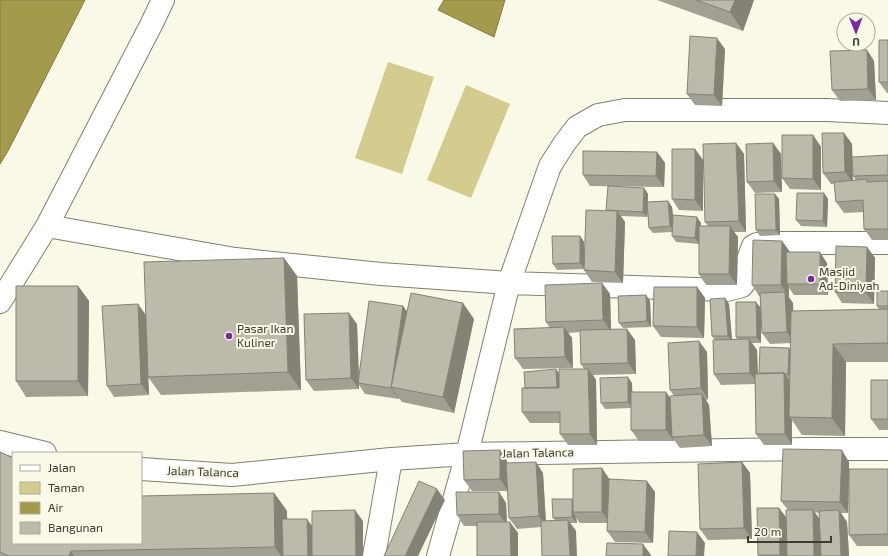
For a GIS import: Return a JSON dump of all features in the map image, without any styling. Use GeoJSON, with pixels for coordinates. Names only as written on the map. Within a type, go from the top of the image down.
{"type":"FeatureCollection","features":[{"type":"Feature","properties":{"kind":"street"},"geometry":{"type":"LineString","coordinates":[[0,302],[47,226],[152,25],[163,0]]}},
{"type":"Feature","properties":{"kind":"street"},"geometry":{"type":"LineString","coordinates":[[438,556],[467,454],[509,283],[550,166],[564,144],[578,127],[598,115],[625,110],[828,110],[888,113]]}},
{"type":"Feature","properties":{"kind":"street"},"geometry":{"type":"LineString","coordinates":[[47,226],[235,259],[381,274],[509,283],[727,290],[742,286],[744,283],[750,253],[753,246],[757,244],[888,243]]}},
{"type":"Feature","properties":{"kind":"street"},"geometry":{"type":"LineString","coordinates":[[0,442],[41,452]]}},
{"type":"Feature","properties":{"kind":"street","name":"Jalan Talanca"},"geometry":{"type":"LineString","coordinates":[[142,469],[232,475],[391,459],[467,454],[888,449]]}},
{"type":"Feature","properties":{"kind":"street"},"geometry":{"type":"LineString","coordinates":[[374,556],[391,459]]}},
{"type":"Feature","properties":{"kind":"green space"},"geometry":{"type":"Polygon","coordinates":[[[388,62],[434,77],[402,174],[355,158],[388,62]]]}},
{"type":"Feature","properties":{"kind":"green space"},"geometry":{"type":"Polygon","coordinates":[[[466,85],[510,104],[471,198],[427,180],[466,85]]]}},
{"type":"Feature","properties":{"kind":"water"},"geometry":{"type":"Polygon","coordinates":[[[0,0],[85,0],[0,164],[0,0]]]}},
{"type":"Feature","properties":{"kind":"water"},"geometry":{"type":"Polygon","coordinates":[[[444,0],[505,0],[494,37],[438,10],[444,0]]]}},
{"type":"Feature","properties":{"kind":"building"},"geometry":{"type":"Polygon","coordinates":[[[696,0],[735,0],[730,12],[696,0]]]}},
{"type":"Feature","properties":{"kind":"building"},"geometry":{"type":"Polygon","coordinates":[[[690,36],[717,38],[714,95],[687,94],[690,36]]]}},
{"type":"Feature","properties":{"kind":"building"},"geometry":{"type":"Polygon","coordinates":[[[879,40],[888,40],[888,82],[879,82],[879,40]]]}},
{"type":"Feature","properties":{"kind":"building"},"geometry":{"type":"Polygon","coordinates":[[[830,51],[867,52],[868,89],[832,90],[830,51]]]}},
{"type":"Feature","properties":{"kind":"building"},"geometry":{"type":"Polygon","coordinates":[[[822,133],[844,133],[845,172],[823,173],[822,133]]]}},
{"type":"Feature","properties":{"kind":"building"},"geometry":{"type":"Polygon","coordinates":[[[782,135],[813,135],[813,179],[782,178],[782,135]]]}},
{"type":"Feature","properties":{"kind":"building"},"geometry":{"type":"Polygon","coordinates":[[[736,143],[739,221],[705,222],[703,144],[736,143]]]}},
{"type":"Feature","properties":{"kind":"building"},"geometry":{"type":"Polygon","coordinates":[[[773,143],[774,181],[747,182],[746,144],[773,143]]]}},
{"type":"Feature","properties":{"kind":"building"},"geometry":{"type":"Polygon","coordinates":[[[672,149],[695,149],[695,200],[672,199],[672,149]]]}},
{"type":"Feature","properties":{"kind":"building"},"geometry":{"type":"Polygon","coordinates":[[[583,151],[657,152],[656,176],[583,175],[583,151]]]}},
{"type":"Feature","properties":{"kind":"building"},"geometry":{"type":"Polygon","coordinates":[[[888,155],[888,175],[853,176],[852,157],[888,155]]]}},
{"type":"Feature","properties":{"kind":"building"},"geometry":{"type":"Polygon","coordinates":[[[867,179],[867,182],[888,181],[888,229],[864,229],[863,200],[836,202],[834,182],[867,179]]]}},
{"type":"Feature","properties":{"kind":"building"},"geometry":{"type":"Polygon","coordinates":[[[608,186],[644,188],[643,212],[606,210],[608,186]]]}},
{"type":"Feature","properties":{"kind":"building"},"geometry":{"type":"Polygon","coordinates":[[[797,193],[824,193],[823,221],[796,220],[797,193]]]}},
{"type":"Feature","properties":{"kind":"building"},"geometry":{"type":"Polygon","coordinates":[[[755,194],[775,194],[776,230],[756,230],[755,194]]]}},
{"type":"Feature","properties":{"kind":"building"},"geometry":{"type":"Polygon","coordinates":[[[668,201],[670,226],[649,228],[647,202],[668,201]]]}},
{"type":"Feature","properties":{"kind":"building"},"geometry":{"type":"Polygon","coordinates":[[[586,210],[617,211],[615,272],[584,270],[586,210]]]}},
{"type":"Feature","properties":{"kind":"building"},"geometry":{"type":"Polygon","coordinates":[[[673,215],[697,217],[695,238],[672,236],[673,215]]]}},
{"type":"Feature","properties":{"kind":"building"},"geometry":{"type":"Polygon","coordinates":[[[699,226],[730,226],[729,274],[699,274],[699,226]]]}},
{"type":"Feature","properties":{"kind":"building"},"geometry":{"type":"Polygon","coordinates":[[[552,236],[580,236],[580,263],[553,264],[552,236]]]}},
{"type":"Feature","properties":{"kind":"building"},"geometry":{"type":"Polygon","coordinates":[[[753,240],[782,241],[781,285],[752,285],[753,240]]]}},
{"type":"Feature","properties":{"kind":"building"},"geometry":{"type":"Polygon","coordinates":[[[836,246],[867,247],[866,293],[835,292],[836,246]]]}},
{"type":"Feature","properties":{"kind":"building"},"geometry":{"type":"Polygon","coordinates":[[[786,252],[820,252],[820,284],[787,284],[786,252]]]}},
{"type":"Feature","properties":{"kind":"building","name":"Pasar Ikan Kuliner"},"geometry":{"type":"Polygon","coordinates":[[[284,258],[288,372],[148,377],[144,262],[284,258]]]}},
{"type":"Feature","properties":{"kind":"building"},"geometry":{"type":"Polygon","coordinates":[[[602,283],[603,320],[546,322],[545,285],[602,283]]]}},
{"type":"Feature","properties":{"kind":"building"},"geometry":{"type":"Polygon","coordinates":[[[16,286],[78,286],[78,381],[16,381],[16,286]]]}},
{"type":"Feature","properties":{"kind":"building"},"geometry":{"type":"Polygon","coordinates":[[[654,287],[697,287],[697,327],[653,326],[654,287]]]}},
{"type":"Feature","properties":{"kind":"building"},"geometry":{"type":"Polygon","coordinates":[[[877,291],[888,291],[888,306],[877,306],[877,291]]]}},
{"type":"Feature","properties":{"kind":"building"},"geometry":{"type":"Polygon","coordinates":[[[785,292],[787,332],[762,333],[760,293],[785,292]]]}},
{"type":"Feature","properties":{"kind":"building"},"geometry":{"type":"Polygon","coordinates":[[[411,293],[463,303],[443,397],[391,387],[411,293]]]}},
{"type":"Feature","properties":{"kind":"building"},"geometry":{"type":"Polygon","coordinates":[[[646,295],[647,321],[619,323],[618,296],[646,295]]]}},
{"type":"Feature","properties":{"kind":"building"},"geometry":{"type":"Polygon","coordinates":[[[725,298],[728,336],[712,336],[710,299],[725,298]]]}},
{"type":"Feature","properties":{"kind":"building"},"geometry":{"type":"Polygon","coordinates":[[[369,301],[403,306],[391,388],[358,383],[369,301]]]}},
{"type":"Feature","properties":{"kind":"building"},"geometry":{"type":"Polygon","coordinates":[[[736,302],[756,302],[757,337],[736,337],[736,302]]]}},
{"type":"Feature","properties":{"kind":"building"},"geometry":{"type":"Polygon","coordinates":[[[138,304],[141,384],[107,386],[102,306],[138,304]]]}},
{"type":"Feature","properties":{"kind":"building"},"geometry":{"type":"Polygon","coordinates":[[[888,309],[888,343],[833,344],[832,418],[789,417],[791,311],[888,309]]]}},
{"type":"Feature","properties":{"kind":"building"},"geometry":{"type":"Polygon","coordinates":[[[349,313],[351,378],[306,380],[304,314],[349,313]]]}},
{"type":"Feature","properties":{"kind":"building"},"geometry":{"type":"Polygon","coordinates":[[[564,327],[565,357],[515,358],[514,329],[564,327]]]}},
{"type":"Feature","properties":{"kind":"building"},"geometry":{"type":"Polygon","coordinates":[[[627,329],[628,363],[581,364],[580,330],[627,329]]]}},
{"type":"Feature","properties":{"kind":"building"},"geometry":{"type":"Polygon","coordinates":[[[749,339],[750,373],[714,374],[713,340],[749,339]]]}},
{"type":"Feature","properties":{"kind":"building"},"geometry":{"type":"Polygon","coordinates":[[[699,341],[701,388],[670,390],[668,343],[699,341]]]}},
{"type":"Feature","properties":{"kind":"building"},"geometry":{"type":"Polygon","coordinates":[[[760,347],[789,348],[788,374],[759,373],[760,347]]]}},
{"type":"Feature","properties":{"kind":"building"},"geometry":{"type":"Polygon","coordinates":[[[556,369],[557,387],[525,388],[524,372],[556,369]]]}},
{"type":"Feature","properties":{"kind":"building"},"geometry":{"type":"Polygon","coordinates":[[[559,369],[588,369],[590,434],[560,434],[560,412],[522,412],[522,388],[559,388],[559,369]]]}},
{"type":"Feature","properties":{"kind":"building"},"geometry":{"type":"Polygon","coordinates":[[[784,373],[785,434],[756,434],[755,374],[784,373]]]}},
{"type":"Feature","properties":{"kind":"building"},"geometry":{"type":"Polygon","coordinates":[[[628,377],[628,402],[601,403],[600,378],[628,377]]]}},
{"type":"Feature","properties":{"kind":"building"},"geometry":{"type":"Polygon","coordinates":[[[871,380],[888,380],[888,419],[871,419],[871,380]]]}},
{"type":"Feature","properties":{"kind":"building"},"geometry":{"type":"Polygon","coordinates":[[[631,392],[666,392],[666,430],[631,430],[631,392]]]}},
{"type":"Feature","properties":{"kind":"building"},"geometry":{"type":"Polygon","coordinates":[[[702,394],[704,435],[672,437],[670,396],[702,394]]]}},
{"type":"Feature","properties":{"kind":"building"},"geometry":{"type":"Polygon","coordinates":[[[783,449],[842,450],[840,502],[781,501],[783,449]]]}},
{"type":"Feature","properties":{"kind":"building"},"geometry":{"type":"Polygon","coordinates":[[[500,450],[500,479],[464,480],[463,451],[500,450]]]}},
{"type":"Feature","properties":{"kind":"building"},"geometry":{"type":"Polygon","coordinates":[[[0,452],[12,458],[12,544],[142,544],[142,496],[274,493],[275,547],[71,551],[69,556],[9,556],[0,552],[0,452]]]}},
{"type":"Feature","properties":{"kind":"building"},"geometry":{"type":"Polygon","coordinates":[[[536,462],[539,516],[509,518],[506,463],[536,462]]]}},
{"type":"Feature","properties":{"kind":"building"},"geometry":{"type":"Polygon","coordinates":[[[742,462],[744,528],[700,529],[698,464],[742,462]]]}},
{"type":"Feature","properties":{"kind":"building"},"geometry":{"type":"Polygon","coordinates":[[[602,468],[602,512],[573,512],[573,469],[602,468]]]}},
{"type":"Feature","properties":{"kind":"building"},"geometry":{"type":"Polygon","coordinates":[[[849,469],[888,469],[888,534],[849,535],[849,469]]]}},
{"type":"Feature","properties":{"kind":"building"},"geometry":{"type":"Polygon","coordinates":[[[609,479],[647,481],[645,532],[607,531],[609,479]]]}},
{"type":"Feature","properties":{"kind":"building"},"geometry":{"type":"Polygon","coordinates":[[[419,481],[437,489],[405,556],[384,556],[419,481]]]}},
{"type":"Feature","properties":{"kind":"building"},"geometry":{"type":"Polygon","coordinates":[[[456,492],[499,492],[499,514],[457,515],[456,492]]]}},
{"type":"Feature","properties":{"kind":"building"},"geometry":{"type":"Polygon","coordinates":[[[552,499],[572,499],[572,517],[553,518],[552,499]]]}},
{"type":"Feature","properties":{"kind":"building"},"geometry":{"type":"Polygon","coordinates":[[[757,508],[779,508],[780,555],[758,555],[757,508]]]}},
{"type":"Feature","properties":{"kind":"building"},"geometry":{"type":"Polygon","coordinates":[[[355,510],[356,556],[312,556],[312,511],[355,510]]]}},
{"type":"Feature","properties":{"kind":"building"},"geometry":{"type":"Polygon","coordinates":[[[786,510],[813,510],[814,556],[787,556],[786,510]]]}},
{"type":"Feature","properties":{"kind":"building"},"geometry":{"type":"Polygon","coordinates":[[[839,510],[841,556],[821,556],[819,511],[839,510]]]}},
{"type":"Feature","properties":{"kind":"building"},"geometry":{"type":"Polygon","coordinates":[[[282,519],[307,519],[308,556],[283,556],[282,519]]]}},
{"type":"Feature","properties":{"kind":"building"},"geometry":{"type":"Polygon","coordinates":[[[568,520],[570,556],[542,556],[541,521],[568,520]]]}},
{"type":"Feature","properties":{"kind":"building"},"geometry":{"type":"Polygon","coordinates":[[[477,522],[510,522],[511,556],[477,556],[477,522]]]}},
{"type":"Feature","properties":{"kind":"building"},"geometry":{"type":"Polygon","coordinates":[[[669,531],[697,532],[696,556],[668,556],[669,531]]]}},
{"type":"Feature","properties":{"kind":"building"},"geometry":{"type":"Polygon","coordinates":[[[607,543],[643,544],[643,556],[606,556],[607,543]]]}},
{"type":"Feature","properties":{"kind":"place","name":"Masjid Ad-Diniyah"},"geometry":{"type":"Point","coordinates":[811,279]}},
{"type":"Feature","properties":{"kind":"place","name":"Pasar Ikan Kuliner"},"geometry":{"type":"Point","coordinates":[229,336]}}]}
